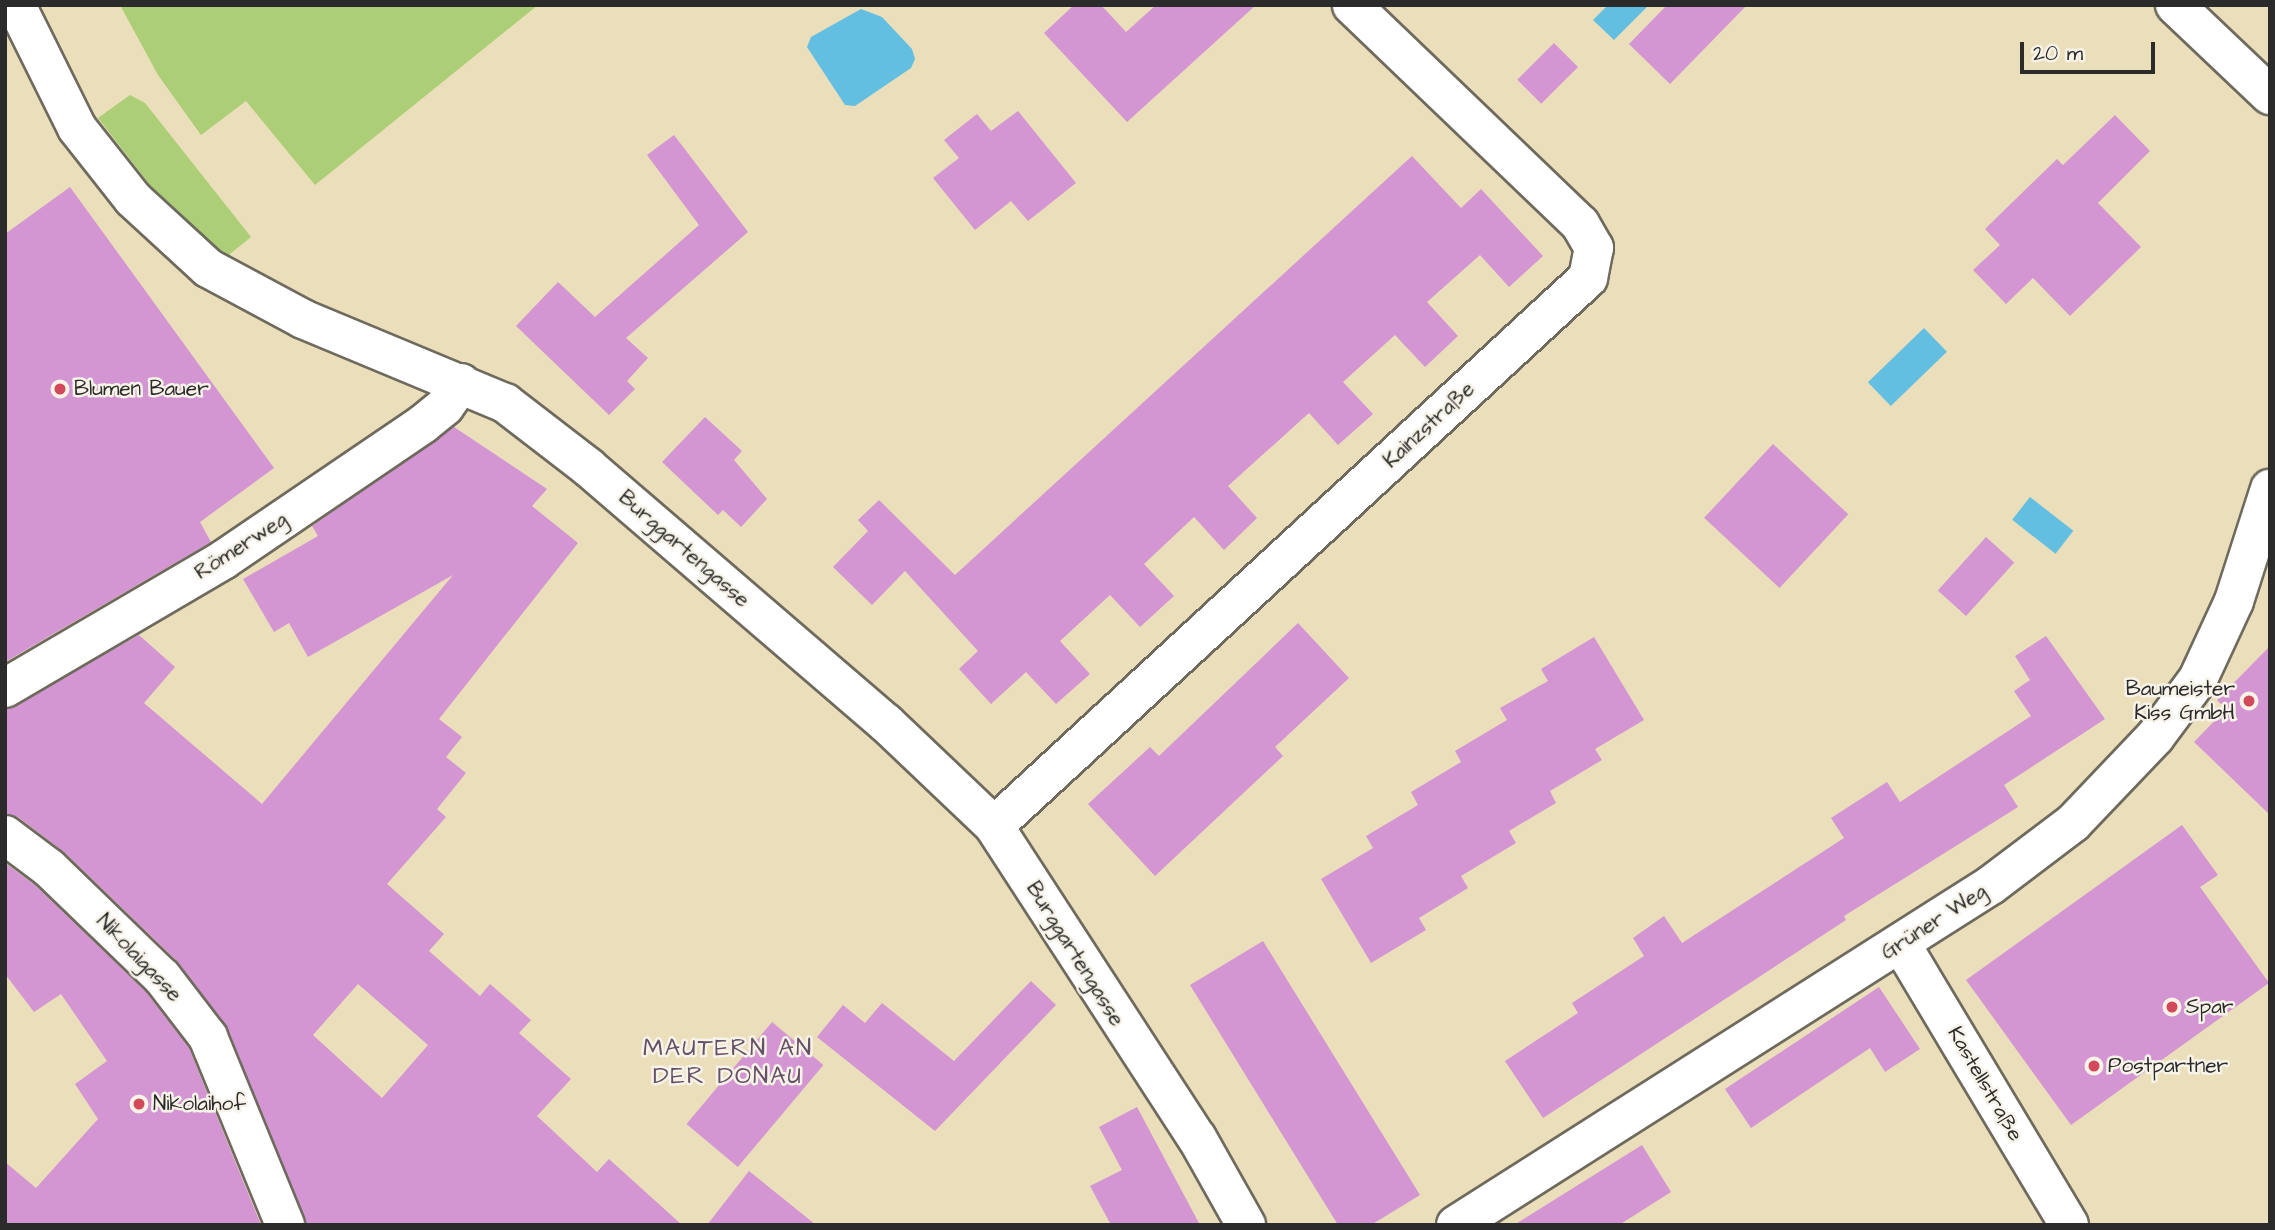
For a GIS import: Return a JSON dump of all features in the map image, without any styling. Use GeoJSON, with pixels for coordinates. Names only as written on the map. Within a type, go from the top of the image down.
{"type":"FeatureCollection","features":[{"type":"Feature","properties":{"kind":"street","name":"Burggartengasse"},"geometry":{"type":"LineString","coordinates":[[16,5],[77,128],[133,199],[208,268],[303,319],[505,403],[588,467],[886,723],[994,826],[1197,1138],[1246,1225]]}},
{"type":"Feature","properties":{"kind":"street","name":"Kainzstraße"},"geometry":{"type":"LineString","coordinates":[[994,826],[1588,278],[1594,248],[1580,224],[1352,5]]}},
{"type":"Feature","properties":{"kind":"street"},"geometry":{"type":"LineString","coordinates":[[2175,5],[2270,95]]}},
{"type":"Feature","properties":{"kind":"street","name":"Römerweg"},"geometry":{"type":"LineString","coordinates":[[5,688],[223,560],[423,424],[445,406],[461,383]]}},
{"type":"Feature","properties":{"kind":"street","name":"Grüner Weg"},"geometry":{"type":"LineString","coordinates":[[1456,1225],[1901,944],[2033,856],[2073,823],[2155,737],[2198,679],[2234,601],[2270,489]]}},
{"type":"Feature","properties":{"kind":"street","name":"Nikolaigasse"},"geometry":{"type":"LineString","coordinates":[[5,835],[49,868],[162,977],[208,1037],[285,1225]]}},
{"type":"Feature","properties":{"kind":"street","name":"Kastellstraße"},"geometry":{"type":"LineString","coordinates":[[1901,944],[2069,1225]]}},
{"type":"Feature","properties":{"kind":"green space"},"geometry":{"type":"Polygon","coordinates":[[[120,5],[538,5],[315,185],[246,101],[201,135],[158,75],[120,5]]]}},
{"type":"Feature","properties":{"kind":"green space"},"geometry":{"type":"Polygon","coordinates":[[[130,95],[145,103],[251,237],[225,258],[160,198],[98,118],[130,95]]]}},
{"type":"Feature","properties":{"kind":"water"},"geometry":{"type":"Polygon","coordinates":[[[1608,5],[1649,5],[1614,40],[1593,20],[1608,5]]]}},
{"type":"Feature","properties":{"kind":"water"},"geometry":{"type":"Polygon","coordinates":[[[861,9],[882,17],[912,49],[915,59],[911,68],[855,106],[845,105],[807,47],[811,37],[861,9]]]}},
{"type":"Feature","properties":{"kind":"water"},"geometry":{"type":"Polygon","coordinates":[[[1924,328],[1947,352],[1891,406],[1868,382],[1924,328]]]}},
{"type":"Feature","properties":{"kind":"water"},"geometry":{"type":"Polygon","coordinates":[[[2030,497],[2073,531],[2055,554],[2012,520],[2030,497]]]}},
{"type":"Feature","properties":{"kind":"building"},"geometry":{"type":"Polygon","coordinates":[[[1074,5],[1101,5],[1126,32],[1156,5],[1256,5],[1127,122],[1044,33],[1074,5]]]}},
{"type":"Feature","properties":{"kind":"building"},"geometry":{"type":"Polygon","coordinates":[[[1667,5],[1747,5],[1670,84],[1629,44],[1667,5]]]}},
{"type":"Feature","properties":{"kind":"building"},"geometry":{"type":"Polygon","coordinates":[[[1554,43],[1578,67],[1541,104],[1517,80],[1554,43]]]}},
{"type":"Feature","properties":{"kind":"building"},"geometry":{"type":"Polygon","coordinates":[[[1018,111],[1076,183],[1028,221],[1011,201],[975,230],[933,178],[959,158],[944,140],[977,114],[991,131],[1018,111]]]}},
{"type":"Feature","properties":{"kind":"building"},"geometry":{"type":"Polygon","coordinates":[[[2115,115],[2150,151],[2098,203],[2141,247],[2070,316],[2033,278],[2006,304],[1973,270],[2000,245],[1985,229],[2057,159],[2063,165],[2115,115]]]}},
{"type":"Feature","properties":{"kind":"building"},"geometry":{"type":"Polygon","coordinates":[[[674,135],[748,232],[626,338],[648,358],[627,381],[635,389],[609,415],[516,326],[558,282],[595,317],[699,225],[647,155],[674,135]]]}},
{"type":"Feature","properties":{"kind":"building"},"geometry":{"type":"Polygon","coordinates":[[[1412,156],[1461,208],[1481,189],[1543,256],[1509,287],[1480,255],[1427,302],[1458,336],[1425,367],[1395,335],[1343,382],[1373,414],[1338,445],[1309,413],[1228,486],[1257,518],[1224,550],[1194,517],[1144,564],[1174,596],[1140,627],[1110,595],[1060,641],[1090,674],[1056,704],[1026,672],[991,704],[959,669],[978,651],[905,571],[872,605],[833,567],[868,531],[858,520],[879,500],[955,575],[1412,156]]]}},
{"type":"Feature","properties":{"kind":"building"},"geometry":{"type":"Polygon","coordinates":[[[70,187],[274,468],[200,522],[211,542],[5,662],[5,234],[70,187]]]}},
{"type":"Feature","properties":{"kind":"building"},"geometry":{"type":"Polygon","coordinates":[[[705,417],[742,451],[734,460],[767,499],[741,527],[723,510],[718,515],[662,462],[705,417]]]}},
{"type":"Feature","properties":{"kind":"building"},"geometry":{"type":"Polygon","coordinates":[[[454,427],[547,489],[532,506],[578,543],[439,719],[462,737],[446,757],[466,773],[437,809],[446,817],[387,884],[444,934],[429,951],[480,996],[490,984],[531,1020],[519,1033],[571,1079],[537,1116],[597,1172],[609,1159],[682,1225],[306,1225],[225,1024],[177,961],[64,852],[18,817],[5,814],[5,710],[139,635],[175,667],[144,703],[262,804],[453,575],[308,657],[289,623],[274,632],[243,579],[318,536],[312,526],[454,427]],[[358,984],[313,1035],[382,1098],[428,1045],[358,984]]]}},
{"type":"Feature","properties":{"kind":"building"},"geometry":{"type":"Polygon","coordinates":[[[1773,444],[1848,514],[1779,588],[1704,518],[1773,444]]]}},
{"type":"Feature","properties":{"kind":"building"},"geometry":{"type":"Polygon","coordinates":[[[1986,537],[2014,562],[1966,616],[1938,591],[1986,537]]]}},
{"type":"Feature","properties":{"kind":"building"},"geometry":{"type":"Polygon","coordinates":[[[1298,623],[1349,678],[1275,747],[1283,756],[1155,876],[1088,804],[1150,747],[1159,756],[1298,623]]]}},
{"type":"Feature","properties":{"kind":"building"},"geometry":{"type":"Polygon","coordinates":[[[2046,636],[2105,719],[2004,785],[2018,807],[1844,916],[1846,920],[1543,1118],[1505,1061],[1578,1013],[1572,1003],[1644,956],[1633,938],[1664,916],[1682,943],[1844,838],[1831,818],[1887,782],[1900,802],[2031,716],[2014,691],[2030,680],[2015,656],[2046,636]]]}},
{"type":"Feature","properties":{"kind":"building"},"geometry":{"type":"Polygon","coordinates":[[[1594,637],[1644,720],[1595,749],[1602,760],[1550,791],[1556,803],[1509,831],[1516,843],[1461,876],[1468,888],[1419,918],[1426,930],[1371,963],[1321,879],[1373,848],[1366,836],[1418,805],[1411,792],[1461,762],[1455,751],[1507,720],[1500,708],[1548,681],[1541,669],[1594,637]]]}},
{"type":"Feature","properties":{"kind":"building"},"geometry":{"type":"Polygon","coordinates":[[[2270,646],[2270,815],[2194,742],[2226,709],[2217,700],[2270,646]]]}},
{"type":"Feature","properties":{"kind":"building"},"geometry":{"type":"Polygon","coordinates":[[[2182,825],[2218,875],[2200,887],[2269,983],[2071,1125],[1966,980],[2182,825]]]}},
{"type":"Feature","properties":{"kind":"building"},"geometry":{"type":"Polygon","coordinates":[[[5,863],[35,885],[146,992],[189,1048],[261,1225],[5,1225],[5,1162],[36,1188],[98,1119],[75,1084],[107,1061],[61,994],[34,1012],[5,974],[5,863]]]}},
{"type":"Feature","properties":{"kind":"building"},"geometry":{"type":"Polygon","coordinates":[[[1263,941],[1420,1195],[1371,1225],[1338,1225],[1190,985],[1263,941]]]}},
{"type":"Feature","properties":{"kind":"building"},"geometry":{"type":"Polygon","coordinates":[[[1031,981],[1056,1005],[935,1131],[817,1037],[843,1005],[865,1023],[882,1003],[954,1061],[1031,981]]]}},
{"type":"Feature","properties":{"kind":"building"},"geometry":{"type":"Polygon","coordinates":[[[1879,987],[1920,1049],[1885,1072],[1870,1048],[1751,1128],[1725,1089],[1879,987]]]}},
{"type":"Feature","properties":{"kind":"building"},"geometry":{"type":"Polygon","coordinates":[[[772,1022],[823,1065],[738,1167],[687,1124],[772,1022]]]}},
{"type":"Feature","properties":{"kind":"building"},"geometry":{"type":"Polygon","coordinates":[[[1137,1107],[1200,1225],[1111,1225],[1090,1186],[1122,1170],[1099,1127],[1137,1107]]]}},
{"type":"Feature","properties":{"kind":"building"},"geometry":{"type":"Polygon","coordinates":[[[1642,1145],[1671,1192],[1619,1225],[1514,1225],[1642,1145]]]}},
{"type":"Feature","properties":{"kind":"building"},"geometry":{"type":"Polygon","coordinates":[[[749,1171],[816,1225],[707,1225],[749,1171]]]}},
{"type":"Feature","properties":{"kind":"place","name":"Blumen Bauer"},"geometry":{"type":"Point","coordinates":[60,389]}},
{"type":"Feature","properties":{"kind":"place","name":"Baumeister Kiss GmbH"},"geometry":{"type":"Point","coordinates":[2249,701]}},
{"type":"Feature","properties":{"kind":"place","name":"Spar"},"geometry":{"type":"Point","coordinates":[2172,1007]}},
{"type":"Feature","properties":{"kind":"place","name":"Postpartner"},"geometry":{"type":"Point","coordinates":[2094,1066]}},
{"type":"Feature","properties":{"kind":"place","name":"Nikolaihof"},"geometry":{"type":"Point","coordinates":[139,1104]}},
{"type":"Feature","properties":{"kind":"district","name":"MAUTERN AN DER DONAU"},"geometry":{"type":"Point","coordinates":[728,1063]}}]}
